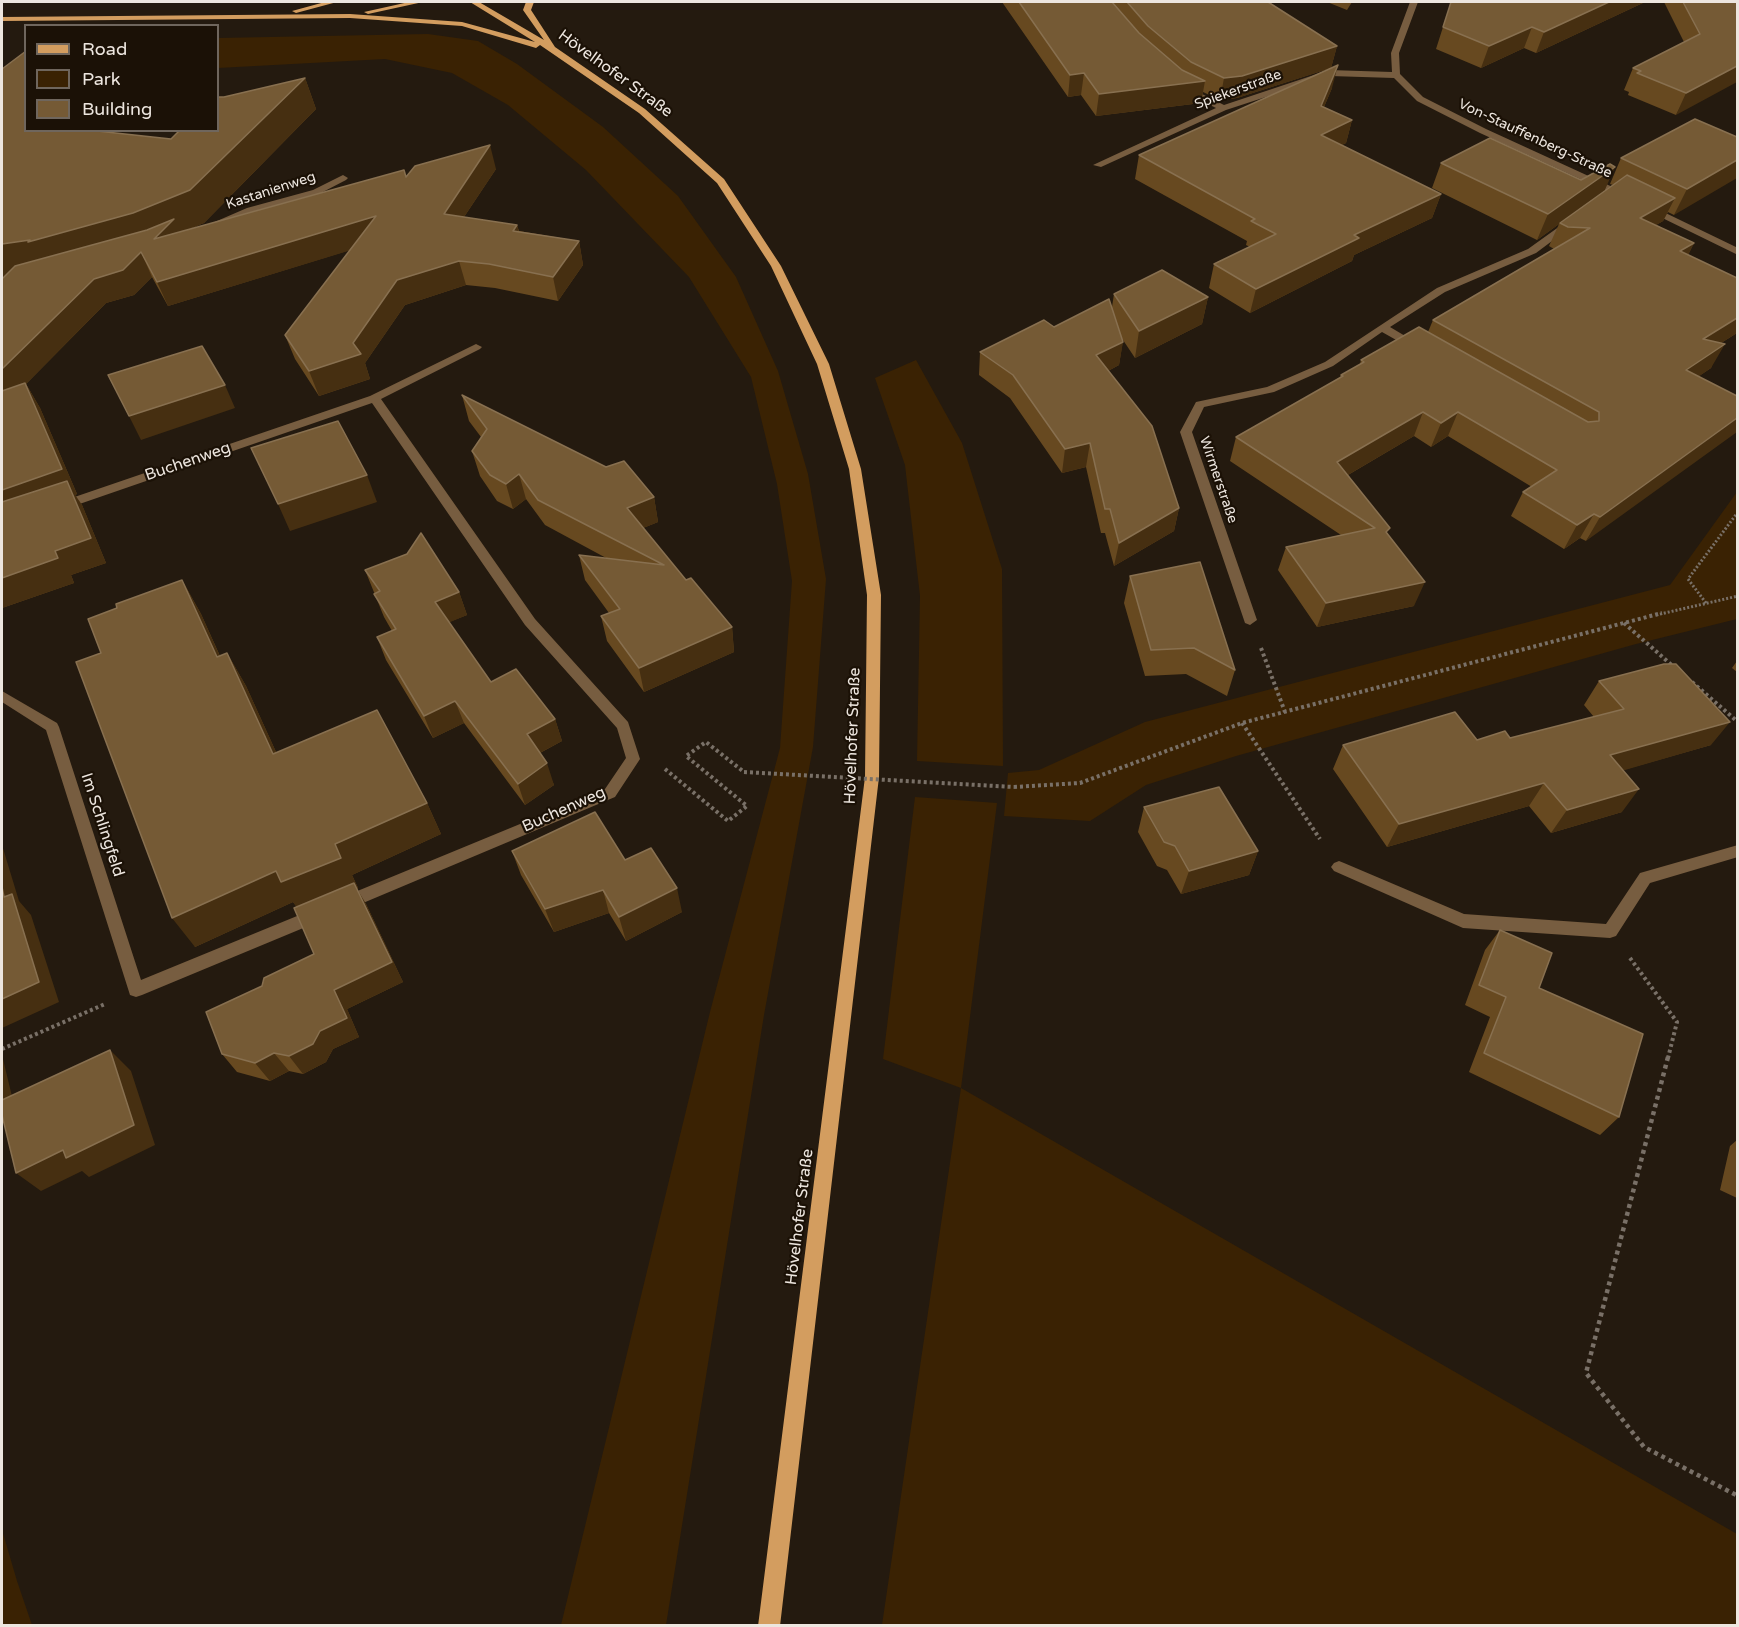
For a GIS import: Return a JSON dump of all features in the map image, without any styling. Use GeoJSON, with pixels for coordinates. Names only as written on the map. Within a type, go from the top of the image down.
{"type":"FeatureCollection","features":[{"type":"Feature","properties":{"kind":"main road"},"geometry":{"type":"LineString","coordinates":[[271,18],[331,2]]}},
{"type":"Feature","properties":{"kind":"main road"},"geometry":{"type":"LineString","coordinates":[[350,16],[419,2]]}},
{"type":"Feature","properties":{"kind":"main road","name":"Hövelhofer Straße"},"geometry":{"type":"LineString","coordinates":[[474,2],[556,51],[642,111],[721,181],[776,266],[823,364],[855,469],[874,595],[872,777],[769,1626]]}},
{"type":"Feature","properties":{"kind":"main road"},"geometry":{"type":"LineString","coordinates":[[530,2],[527,10],[556,51]]}},
{"type":"Feature","properties":{"kind":"main road"},"geometry":{"type":"LineString","coordinates":[[2,19],[68,21],[350,16],[462,24],[556,51]]}},
{"type":"Feature","properties":{"kind":"street"},"geometry":{"type":"LineString","coordinates":[[1396,75],[1395,53],[1414,2]]}},
{"type":"Feature","properties":{"kind":"street","name":"Spiekerstraße"},"geometry":{"type":"LineString","coordinates":[[1098,165],[1223,108],[1329,72],[1396,75]]}},
{"type":"Feature","properties":{"kind":"street","name":"Von-Stauffenberg-Straße"},"geometry":{"type":"LineString","coordinates":[[1396,75],[1420,99],[1611,195],[1737,252]]}},
{"type":"Feature","properties":{"kind":"street"},"geometry":{"type":"LineString","coordinates":[[1174,81],[1223,108]]}},
{"type":"Feature","properties":{"kind":"street","name":"Kastanienweg"},"geometry":{"type":"LineString","coordinates":[[207,228],[250,210],[316,192],[344,178]]}},
{"type":"Feature","properties":{"kind":"street","name":"Wirmerstraße"},"geometry":{"type":"LineString","coordinates":[[1250,620],[1186,432],[1200,404],[1270,390],[1329,364],[1441,290],[1532,251],[1578,218]]}},
{"type":"Feature","properties":{"kind":"street"},"geometry":{"type":"LineString","coordinates":[[1382,327],[1432,356]]}},
{"type":"Feature","properties":{"kind":"street","name":"Buchenweg"},"geometry":{"type":"LineString","coordinates":[[47,511],[374,398],[476,347]]}},
{"type":"Feature","properties":{"kind":"street"},"geometry":{"type":"LineString","coordinates":[[374,398],[530,622],[623,726],[633,759]]}},
{"type":"Feature","properties":{"kind":"street","name":"Im Schlingfeld"},"geometry":{"type":"LineString","coordinates":[[2,696],[52,727],[136,990]]}},
{"type":"Feature","properties":{"kind":"street","name":"Buchenweg"},"geometry":{"type":"LineString","coordinates":[[136,990],[610,793],[633,759]]}},
{"type":"Feature","properties":{"kind":"street"},"geometry":{"type":"LineString","coordinates":[[1339,867],[1463,921],[1610,931],[1645,878],[1737,851]]}},
{"type":"Feature","properties":{"kind":"path"},"geometry":{"type":"LineString","coordinates":[[1706,603],[1688,579],[1737,512]]}},
{"type":"Feature","properties":{"kind":"path"},"geometry":{"type":"LineString","coordinates":[[633,759],[657,763],[728,822],[747,806],[686,756],[706,742],[744,772],[1014,787],[1080,783],[1242,723],[1624,622],[1737,596]]}},
{"type":"Feature","properties":{"kind":"path"},"geometry":{"type":"LineString","coordinates":[[1250,620],[1285,712]]}},
{"type":"Feature","properties":{"kind":"path"},"geometry":{"type":"LineString","coordinates":[[1624,622],[1676,669]]}},
{"type":"Feature","properties":{"kind":"path"},"geometry":{"type":"LineString","coordinates":[[1685,676],[1737,722]]}},
{"type":"Feature","properties":{"kind":"path"},"geometry":{"type":"LineString","coordinates":[[1242,723],[1339,867]]}},
{"type":"Feature","properties":{"kind":"path"},"geometry":{"type":"LineString","coordinates":[[1610,931],[1677,1022],[1586,1372],[1644,1447],[1737,1496]]}},
{"type":"Feature","properties":{"kind":"path"},"geometry":{"type":"LineString","coordinates":[[2,1049],[136,990]]}},
{"type":"Feature","properties":{"kind":"green space"},"geometry":{"type":"Polygon","coordinates":[[[428,34],[478,41],[517,64],[603,127],[678,196],[736,277],[778,371],[808,474],[826,579],[813,747],[764,1015],[666,1625],[561,1625],[710,1012],[780,748],[792,581],[777,484],[751,377],[689,277],[586,170],[508,105],[452,73],[385,59],[219,68],[219,38],[428,34]]]}},
{"type":"Feature","properties":{"kind":"green space"},"geometry":{"type":"Polygon","coordinates":[[[916,360],[962,443],[1002,569],[1003,766],[917,761],[920,596],[905,465],[875,378],[916,360]]]}},
{"type":"Feature","properties":{"kind":"green space"},"geometry":{"type":"Polygon","coordinates":[[[1737,492],[1737,619],[1636,644],[1236,756],[1146,785],[1090,821],[1004,816],[1008,773],[1039,770],[1145,722],[1670,585],[1737,492]]]}},
{"type":"Feature","properties":{"kind":"green space"},"geometry":{"type":"Polygon","coordinates":[[[915,797],[997,803],[961,1088],[883,1059],[915,797]]]}},
{"type":"Feature","properties":{"kind":"green space"},"geometry":{"type":"Polygon","coordinates":[[[961,1088],[1737,1534],[1737,1625],[882,1625],[961,1088]]]}},
{"type":"Feature","properties":{"kind":"green space"},"geometry":{"type":"Polygon","coordinates":[[[2,1530],[17,1581],[32,1625],[2,1625],[2,1530]]]}},
{"type":"Feature","properties":{"kind":"building"},"geometry":{"type":"Polygon","coordinates":[[[1019,2],[1112,2],[1139,33],[1182,70],[1205,81],[1099,94],[1084,73],[1070,75],[1019,2]]]}},
{"type":"Feature","properties":{"kind":"building"},"geometry":{"type":"Polygon","coordinates":[[[1127,2],[1268,2],[1337,46],[1242,76],[1224,78],[1191,62],[1148,26],[1127,2]]]}},
{"type":"Feature","properties":{"kind":"building"},"geometry":{"type":"Polygon","coordinates":[[[1451,2],[1609,2],[1544,32],[1532,27],[1489,46],[1443,27],[1451,2]]]}},
{"type":"Feature","properties":{"kind":"building"},"geometry":{"type":"Polygon","coordinates":[[[1683,2],[1737,2],[1737,66],[1686,93],[1637,73],[1641,71],[1633,68],[1700,34],[1683,2]]]}},
{"type":"Feature","properties":{"kind":"building"},"geometry":{"type":"Polygon","coordinates":[[[24,52],[24,132],[106,132],[171,139],[178,132],[219,132],[219,97],[305,78],[190,190],[133,213],[28,242],[30,240],[2,244],[2,69],[24,52]]]}},
{"type":"Feature","properties":{"kind":"building"},"geometry":{"type":"Polygon","coordinates":[[[1338,65],[1321,106],[1352,120],[1321,135],[1441,194],[1354,235],[1359,238],[1256,289],[1214,264],[1276,234],[1251,221],[1255,219],[1139,155],[1338,65]]]}},
{"type":"Feature","properties":{"kind":"building"},"geometry":{"type":"Polygon","coordinates":[[[1695,119],[1737,137],[1737,160],[1687,189],[1621,158],[1695,119]]]}},
{"type":"Feature","properties":{"kind":"building"},"geometry":{"type":"Polygon","coordinates":[[[1490,138],[1581,180],[1610,164],[1615,167],[1548,214],[1441,163],[1490,138]]]}},
{"type":"Feature","properties":{"kind":"building"},"geometry":{"type":"Polygon","coordinates":[[[490,145],[444,214],[517,225],[513,231],[579,241],[553,277],[489,264],[459,261],[397,280],[353,343],[361,354],[309,371],[285,335],[376,216],[157,282],[141,252],[123,270],[94,279],[2,369],[2,279],[15,266],[147,230],[174,219],[154,239],[404,170],[406,177],[415,166],[490,145]]]}},
{"type":"Feature","properties":{"kind":"building"},"geometry":{"type":"Polygon","coordinates":[[[1627,175],[1675,198],[1640,218],[1694,243],[1680,251],[1737,278],[1737,318],[1703,339],[1725,344],[1686,370],[1737,396],[1737,418],[1600,517],[1594,514],[1577,525],[1523,492],[1557,470],[1458,412],[1441,423],[1423,412],[1337,462],[1390,528],[1386,532],[1425,582],[1326,603],[1286,547],[1375,528],[1236,437],[1343,376],[1341,375],[1364,362],[1361,360],[1419,327],[1588,422],[1599,421],[1599,412],[1433,320],[1590,228],[1568,227],[1560,223],[1627,175]]]}},
{"type":"Feature","properties":{"kind":"building"},"geometry":{"type":"Polygon","coordinates":[[[1162,270],[1208,297],[1139,331],[1114,294],[1162,270]]]}},
{"type":"Feature","properties":{"kind":"building"},"geometry":{"type":"Polygon","coordinates":[[[1109,299],[1123,342],[1096,355],[1152,426],[1179,508],[1119,543],[1110,509],[1105,509],[1090,443],[1065,449],[1013,375],[980,352],[1044,320],[1054,327],[1109,299]]]}},
{"type":"Feature","properties":{"kind":"building"},"geometry":{"type":"Polygon","coordinates":[[[202,346],[225,385],[129,416],[108,375],[202,346]]]}},
{"type":"Feature","properties":{"kind":"building"},"geometry":{"type":"Polygon","coordinates":[[[25,383],[62,469],[2,490],[2,391],[25,383]]]}},
{"type":"Feature","properties":{"kind":"building"},"geometry":{"type":"Polygon","coordinates":[[[462,395],[606,467],[624,461],[654,497],[627,508],[686,580],[691,578],[732,627],[639,668],[601,616],[620,609],[579,555],[664,565],[538,500],[519,474],[506,484],[490,475],[472,451],[487,429],[462,395]]]}},
{"type":"Feature","properties":{"kind":"building"},"geometry":{"type":"Polygon","coordinates":[[[338,421],[367,475],[278,504],[251,448],[338,421]]]}},
{"type":"Feature","properties":{"kind":"building"},"geometry":{"type":"Polygon","coordinates":[[[67,481],[91,538],[55,551],[58,558],[2,578],[2,502],[67,481]]]}},
{"type":"Feature","properties":{"kind":"building"},"geometry":{"type":"Polygon","coordinates":[[[421,533],[459,592],[435,602],[491,682],[516,669],[555,719],[527,734],[547,763],[518,784],[455,701],[424,716],[377,637],[396,629],[374,594],[380,591],[365,570],[407,554],[421,533]]]}},
{"type":"Feature","properties":{"kind":"building"},"geometry":{"type":"Polygon","coordinates":[[[1200,562],[1235,670],[1194,648],[1151,650],[1130,576],[1200,562]]]}},
{"type":"Feature","properties":{"kind":"building"},"geometry":{"type":"Polygon","coordinates":[[[182,580],[217,657],[227,653],[273,754],[377,710],[427,803],[335,844],[341,858],[281,882],[276,871],[172,918],[76,662],[101,653],[88,619],[117,608],[116,604],[182,580]]]}},
{"type":"Feature","properties":{"kind":"building"},"geometry":{"type":"Polygon","coordinates":[[[1664,664],[1676,664],[1730,722],[1610,755],[1639,789],[1567,810],[1544,783],[1399,824],[1343,745],[1455,712],[1477,740],[1505,731],[1510,738],[1624,709],[1599,681],[1664,664]]]}},
{"type":"Feature","properties":{"kind":"building"},"geometry":{"type":"Polygon","coordinates":[[[1219,787],[1258,851],[1189,871],[1175,846],[1164,842],[1144,807],[1219,787]]]}},
{"type":"Feature","properties":{"kind":"building"},"geometry":{"type":"Polygon","coordinates":[[[595,812],[625,860],[651,848],[677,888],[619,917],[603,890],[545,909],[512,851],[595,812]]]}},
{"type":"Feature","properties":{"kind":"building"},"geometry":{"type":"Polygon","coordinates":[[[354,883],[392,962],[334,990],[347,1018],[320,1031],[313,1044],[289,1056],[274,1053],[255,1063],[222,1054],[206,1012],[262,986],[264,978],[314,954],[294,908],[354,883]]]}},
{"type":"Feature","properties":{"kind":"building"},"geometry":{"type":"Polygon","coordinates":[[[2,887],[4,897],[12,894],[39,982],[2,999],[2,887]]]}},
{"type":"Feature","properties":{"kind":"building"},"geometry":{"type":"Polygon","coordinates":[[[1500,930],[1552,953],[1539,988],[1643,1034],[1619,1117],[1484,1053],[1506,997],[1479,985],[1500,930]]]}},
{"type":"Feature","properties":{"kind":"building"},"geometry":{"type":"Polygon","coordinates":[[[110,1050],[134,1125],[66,1158],[63,1150],[16,1173],[2,1115],[2,1100],[110,1050]]]}}]}
